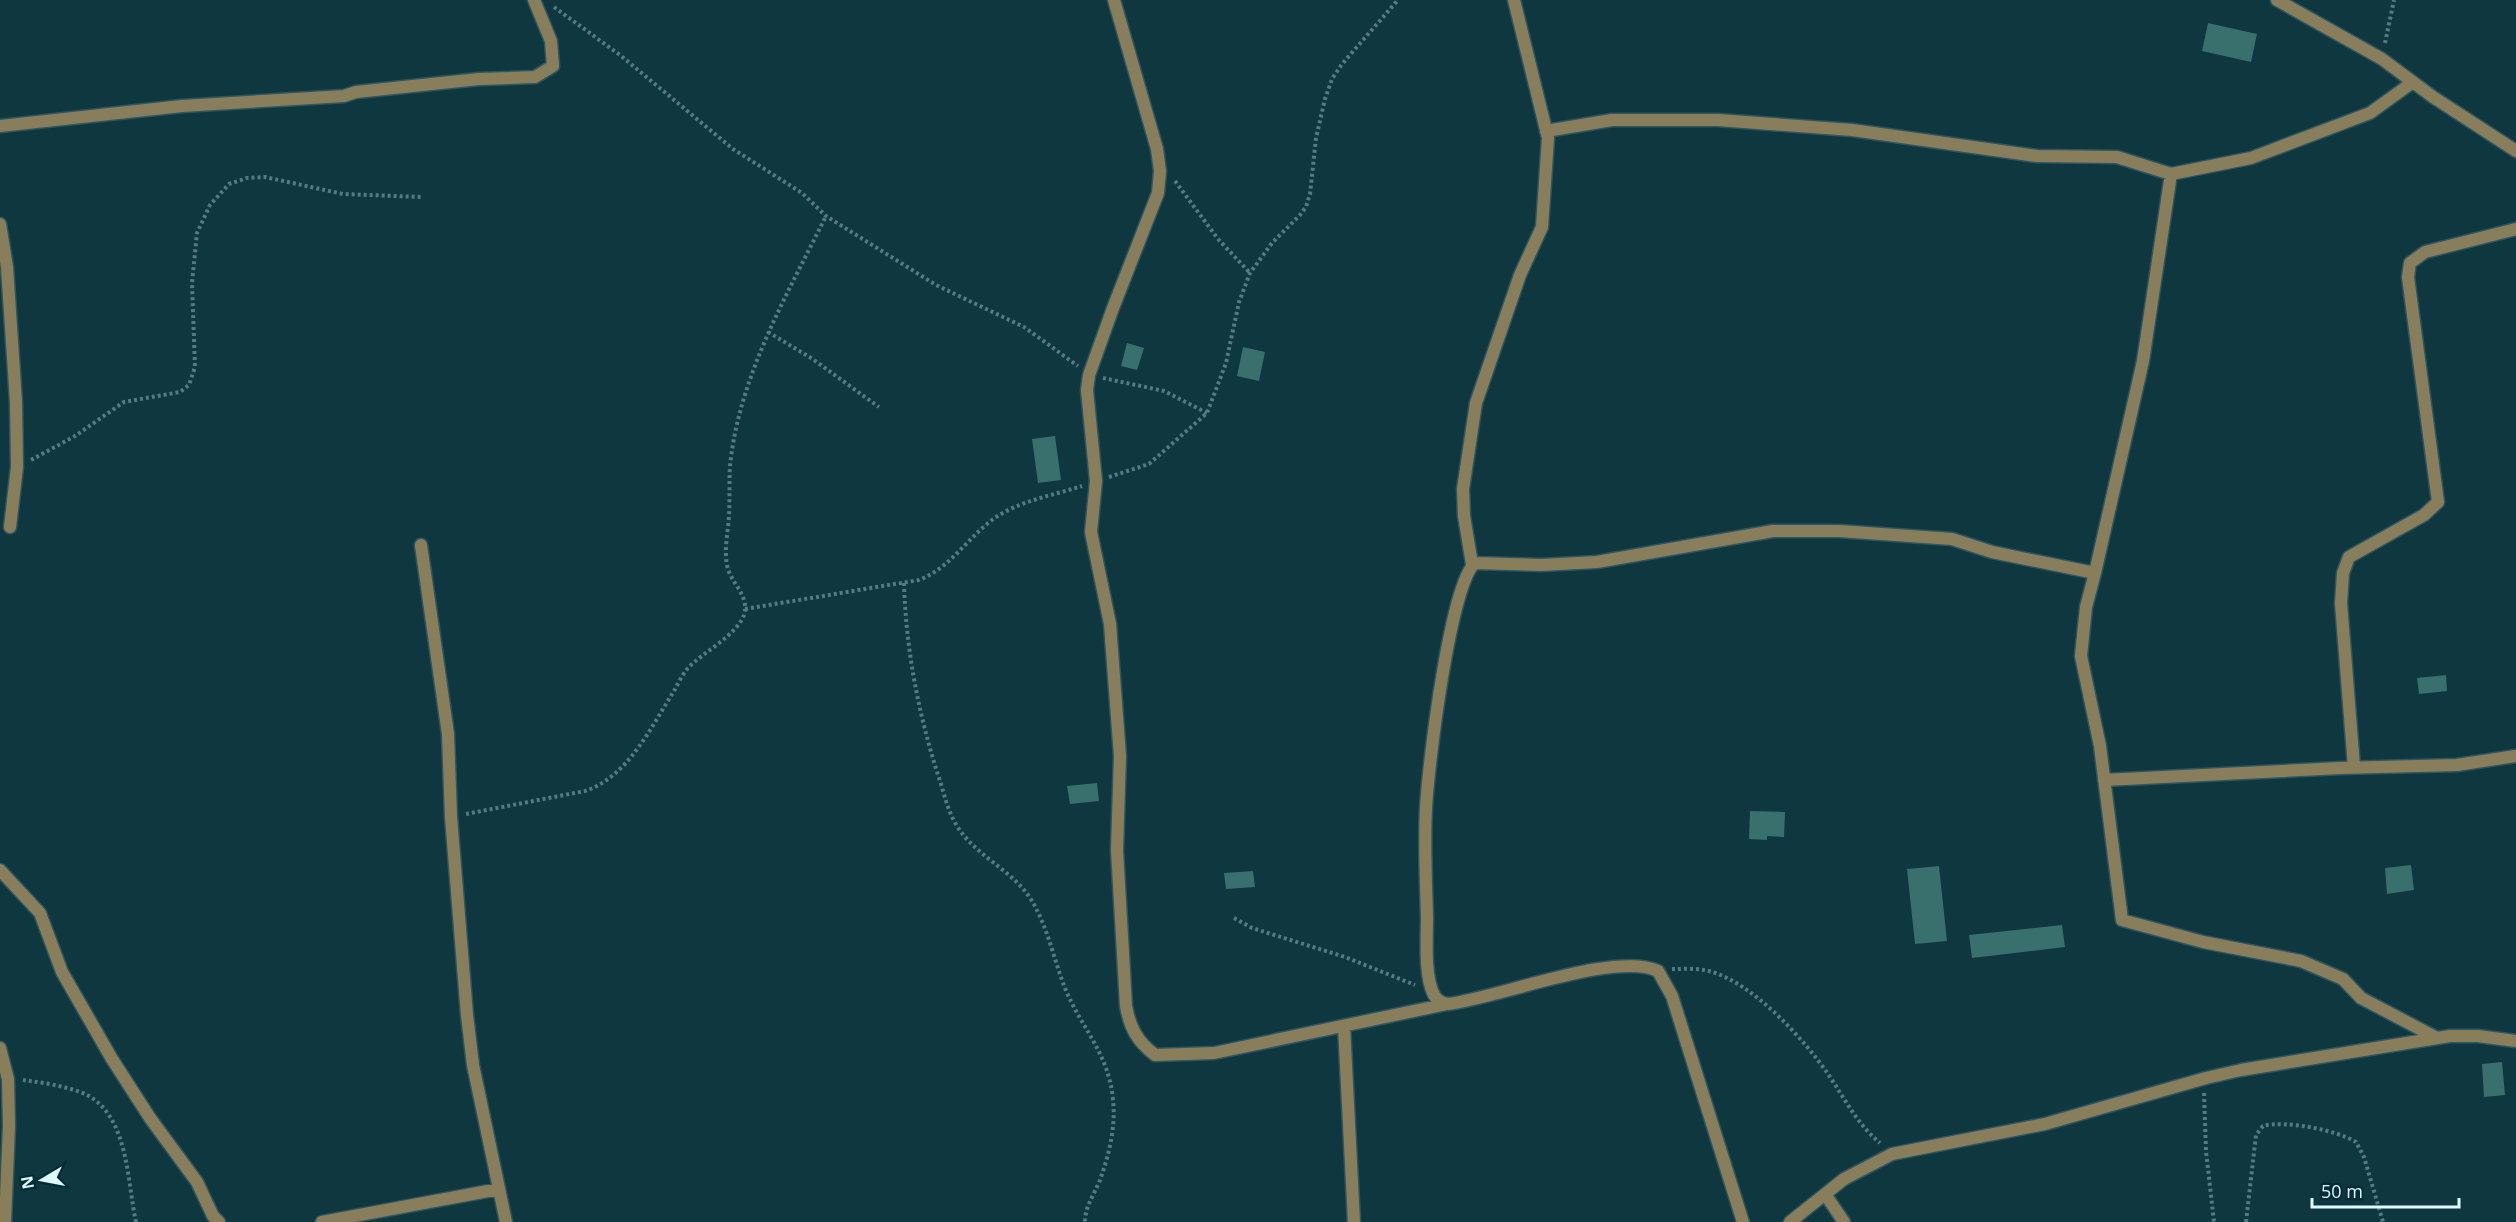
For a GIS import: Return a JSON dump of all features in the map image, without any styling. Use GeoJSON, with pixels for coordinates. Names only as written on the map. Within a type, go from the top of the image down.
{"type":"FeatureCollection","features":[{"type":"Feature","properties":{"kind":"street"},"geometry":{"type":"LineString","coordinates":[[0,126],[182,106],[344,96],[356,92],[457,81],[536,77],[553,66],[551,41],[534,0]]}},
{"type":"Feature","properties":{"kind":"street"},"geometry":{"type":"LineString","coordinates":[[1114,0],[1160,160],[1160,180],[1151,216],[1113,308],[1089,375],[1087,406],[1096,481],[1090,532],[1110,624],[1120,756],[1118,850],[1126,1006],[1130,1028],[1142,1045],[1155,1055],[1214,1053],[1448,1004],[1541,981],[1611,968],[1642,966],[1655,969],[1662,975],[1672,996],[1743,1222]]}},
{"type":"Feature","properties":{"kind":"street"},"geometry":{"type":"LineString","coordinates":[[1448,1004],[1438,1000],[1432,992],[1427,956],[1426,804],[1445,658],[1461,588],[1472,564],[1465,526],[1463,489],[1476,403],[1521,275],[1542,227],[1548,138],[1514,0]]}},
{"type":"Feature","properties":{"kind":"street"},"geometry":{"type":"LineString","coordinates":[[2277,0],[2382,59],[2516,152]]}},
{"type":"Feature","properties":{"kind":"street"},"geometry":{"type":"LineString","coordinates":[[1546,131],[1612,120],[1740,122],[1852,130],[2037,156],[2117,157],[2171,174],[2262,154],[2370,113],[2413,82]]}},
{"type":"Feature","properties":{"kind":"street"},"geometry":{"type":"LineString","coordinates":[[2171,174],[2143,361],[2086,607],[2081,657],[2104,780],[2122,920],[2203,942],[2301,961],[2343,979],[2361,998],[2437,1038]]}},
{"type":"Feature","properties":{"kind":"street"},"geometry":{"type":"LineString","coordinates":[[0,224],[7,267],[5,316],[16,402],[17,467],[10,527]]}},
{"type":"Feature","properties":{"kind":"street"},"geometry":{"type":"LineString","coordinates":[[2354,767],[2341,603],[2343,573],[2349,557],[2424,515],[2438,502],[2408,277],[2410,263],[2425,252],[2516,230]]}},
{"type":"Feature","properties":{"kind":"street"},"geometry":{"type":"LineString","coordinates":[[1472,564],[1482,561],[1530,565],[1598,562],[1773,531],[1839,531],[1953,539],[1992,552],[2095,573]]}},
{"type":"Feature","properties":{"kind":"street"},"geometry":{"type":"LineString","coordinates":[[421,545],[448,734],[451,817],[466,1015],[473,1065],[506,1222]]}},
{"type":"Feature","properties":{"kind":"street"},"geometry":{"type":"LineString","coordinates":[[2104,780],[2354,767],[2457,765],[2516,756]]}},
{"type":"Feature","properties":{"kind":"street"},"geometry":{"type":"LineString","coordinates":[[0,870],[40,913],[62,972],[111,1059],[150,1118],[189,1168],[213,1216],[219,1222]]}},
{"type":"Feature","properties":{"kind":"street"},"geometry":{"type":"LineString","coordinates":[[1344,1026],[1354,1222]]}},
{"type":"Feature","properties":{"kind":"street"},"geometry":{"type":"LineString","coordinates":[[1790,1222],[1844,1179],[1892,1154],[2045,1124],[2206,1078],[2284,1062],[2437,1038],[2478,1036],[2516,1041]]}},
{"type":"Feature","properties":{"kind":"street"},"geometry":{"type":"LineString","coordinates":[[0,1048],[8,1079],[9,1126],[5,1222]]}},
{"type":"Feature","properties":{"kind":"street"},"geometry":{"type":"LineString","coordinates":[[322,1222],[499,1189]]}},
{"type":"Feature","properties":{"kind":"street"},"geometry":{"type":"LineString","coordinates":[[1825,1194],[1844,1222]]}},
{"type":"Feature","properties":{"kind":"path"},"geometry":{"type":"LineString","coordinates":[[745,609],[904,583],[927,577],[945,566],[987,523],[1003,512],[1149,464],[1207,413],[1226,363],[1239,302],[1250,273],[1266,250],[1306,207],[1310,194],[1316,138],[1332,79],[1349,55],[1398,0]]}},
{"type":"Feature","properties":{"kind":"path"},"geometry":{"type":"LineString","coordinates":[[2382,59],[2394,0]]}},
{"type":"Feature","properties":{"kind":"path"},"geometry":{"type":"LineString","coordinates":[[553,6],[620,55],[733,149],[802,193],[826,216],[936,285],[1024,327],[1089,375],[1164,391],[1207,413]]}},
{"type":"Feature","properties":{"kind":"path"},"geometry":{"type":"LineString","coordinates":[[1160,160],[1218,239],[1250,273]]}},
{"type":"Feature","properties":{"kind":"path"},"geometry":{"type":"LineString","coordinates":[[17,467],[75,436],[124,402],[180,392],[189,385],[195,367],[192,283],[197,233],[210,205],[230,184],[247,178],[266,177],[343,194],[422,197]]}},
{"type":"Feature","properties":{"kind":"path"},"geometry":{"type":"LineString","coordinates":[[451,817],[585,791],[603,783],[646,737],[684,673],[737,626],[745,609],[741,591],[730,577],[726,563],[730,466],[736,431],[746,393],[768,332],[826,216]]}},
{"type":"Feature","properties":{"kind":"path"},"geometry":{"type":"LineString","coordinates":[[768,332],[811,358],[879,406]]}},
{"type":"Feature","properties":{"kind":"path"},"geometry":{"type":"LineString","coordinates":[[904,583],[905,625],[916,697],[948,807],[967,840],[1019,885],[1029,897],[1041,922],[1065,988],[1073,1006],[1096,1042],[1110,1082],[1114,1116],[1108,1158],[1086,1207],[1085,1222]]}},
{"type":"Feature","properties":{"kind":"path"},"geometry":{"type":"LineString","coordinates":[[1234,918],[1252,928],[1353,960],[1432,992]]}},
{"type":"Feature","properties":{"kind":"path"},"geometry":{"type":"LineString","coordinates":[[1655,969],[1709,972],[1733,983],[1760,1001],[1820,1061],[1859,1122],[1892,1154]]}},
{"type":"Feature","properties":{"kind":"path"},"geometry":{"type":"LineString","coordinates":[[2206,1078],[2206,1151],[2214,1222]]}},
{"type":"Feature","properties":{"kind":"path"},"geometry":{"type":"LineString","coordinates":[[8,1079],[57,1085],[78,1092],[88,1096],[108,1113],[119,1135],[136,1222]]}},
{"type":"Feature","properties":{"kind":"path"},"geometry":{"type":"LineString","coordinates":[[2246,1222],[2256,1135],[2263,1126],[2279,1124],[2333,1133],[2356,1142],[2362,1151],[2383,1222]]}},
{"type":"Feature","properties":{"kind":"building"},"geometry":{"type":"Polygon","coordinates":[[[2208,23],[2257,34],[2251,62],[2202,51],[2208,23]]]}},
{"type":"Feature","properties":{"kind":"building"},"geometry":{"type":"Polygon","coordinates":[[[1127,343],[1144,348],[1137,370],[1121,366],[1127,343]]]}},
{"type":"Feature","properties":{"kind":"building"},"geometry":{"type":"Polygon","coordinates":[[[1243,347],[1265,352],[1259,381],[1237,376],[1243,347]]]}},
{"type":"Feature","properties":{"kind":"building"},"geometry":{"type":"Polygon","coordinates":[[[1055,436],[1061,480],[1038,483],[1032,439],[1055,436]]]}},
{"type":"Feature","properties":{"kind":"building"},"geometry":{"type":"Polygon","coordinates":[[[2446,675],[2447,691],[2419,694],[2417,678],[2446,675]]]}},
{"type":"Feature","properties":{"kind":"building"},"geometry":{"type":"Polygon","coordinates":[[[1097,783],[1099,801],[1070,804],[1067,786],[1097,783]]]}},
{"type":"Feature","properties":{"kind":"building"},"geometry":{"type":"Polygon","coordinates":[[[1750,811],[1785,812],[1784,837],[1767,836],[1767,840],[1749,839],[1750,811]]]}},
{"type":"Feature","properties":{"kind":"building"},"geometry":{"type":"Polygon","coordinates":[[[2411,865],[2414,890],[2387,894],[2385,868],[2411,865]]]}},
{"type":"Feature","properties":{"kind":"building"},"geometry":{"type":"Polygon","coordinates":[[[1939,866],[1947,941],[1915,944],[1907,869],[1939,866]]]}},
{"type":"Feature","properties":{"kind":"building"},"geometry":{"type":"Polygon","coordinates":[[[1253,871],[1255,887],[1226,889],[1224,873],[1253,871]]]}},
{"type":"Feature","properties":{"kind":"building"},"geometry":{"type":"Polygon","coordinates":[[[2062,925],[2065,947],[1972,958],[1969,935],[2062,925]]]}},
{"type":"Feature","properties":{"kind":"building"},"geometry":{"type":"Polygon","coordinates":[[[2502,1062],[2505,1095],[2484,1097],[2482,1064],[2502,1062]]]}}]}
